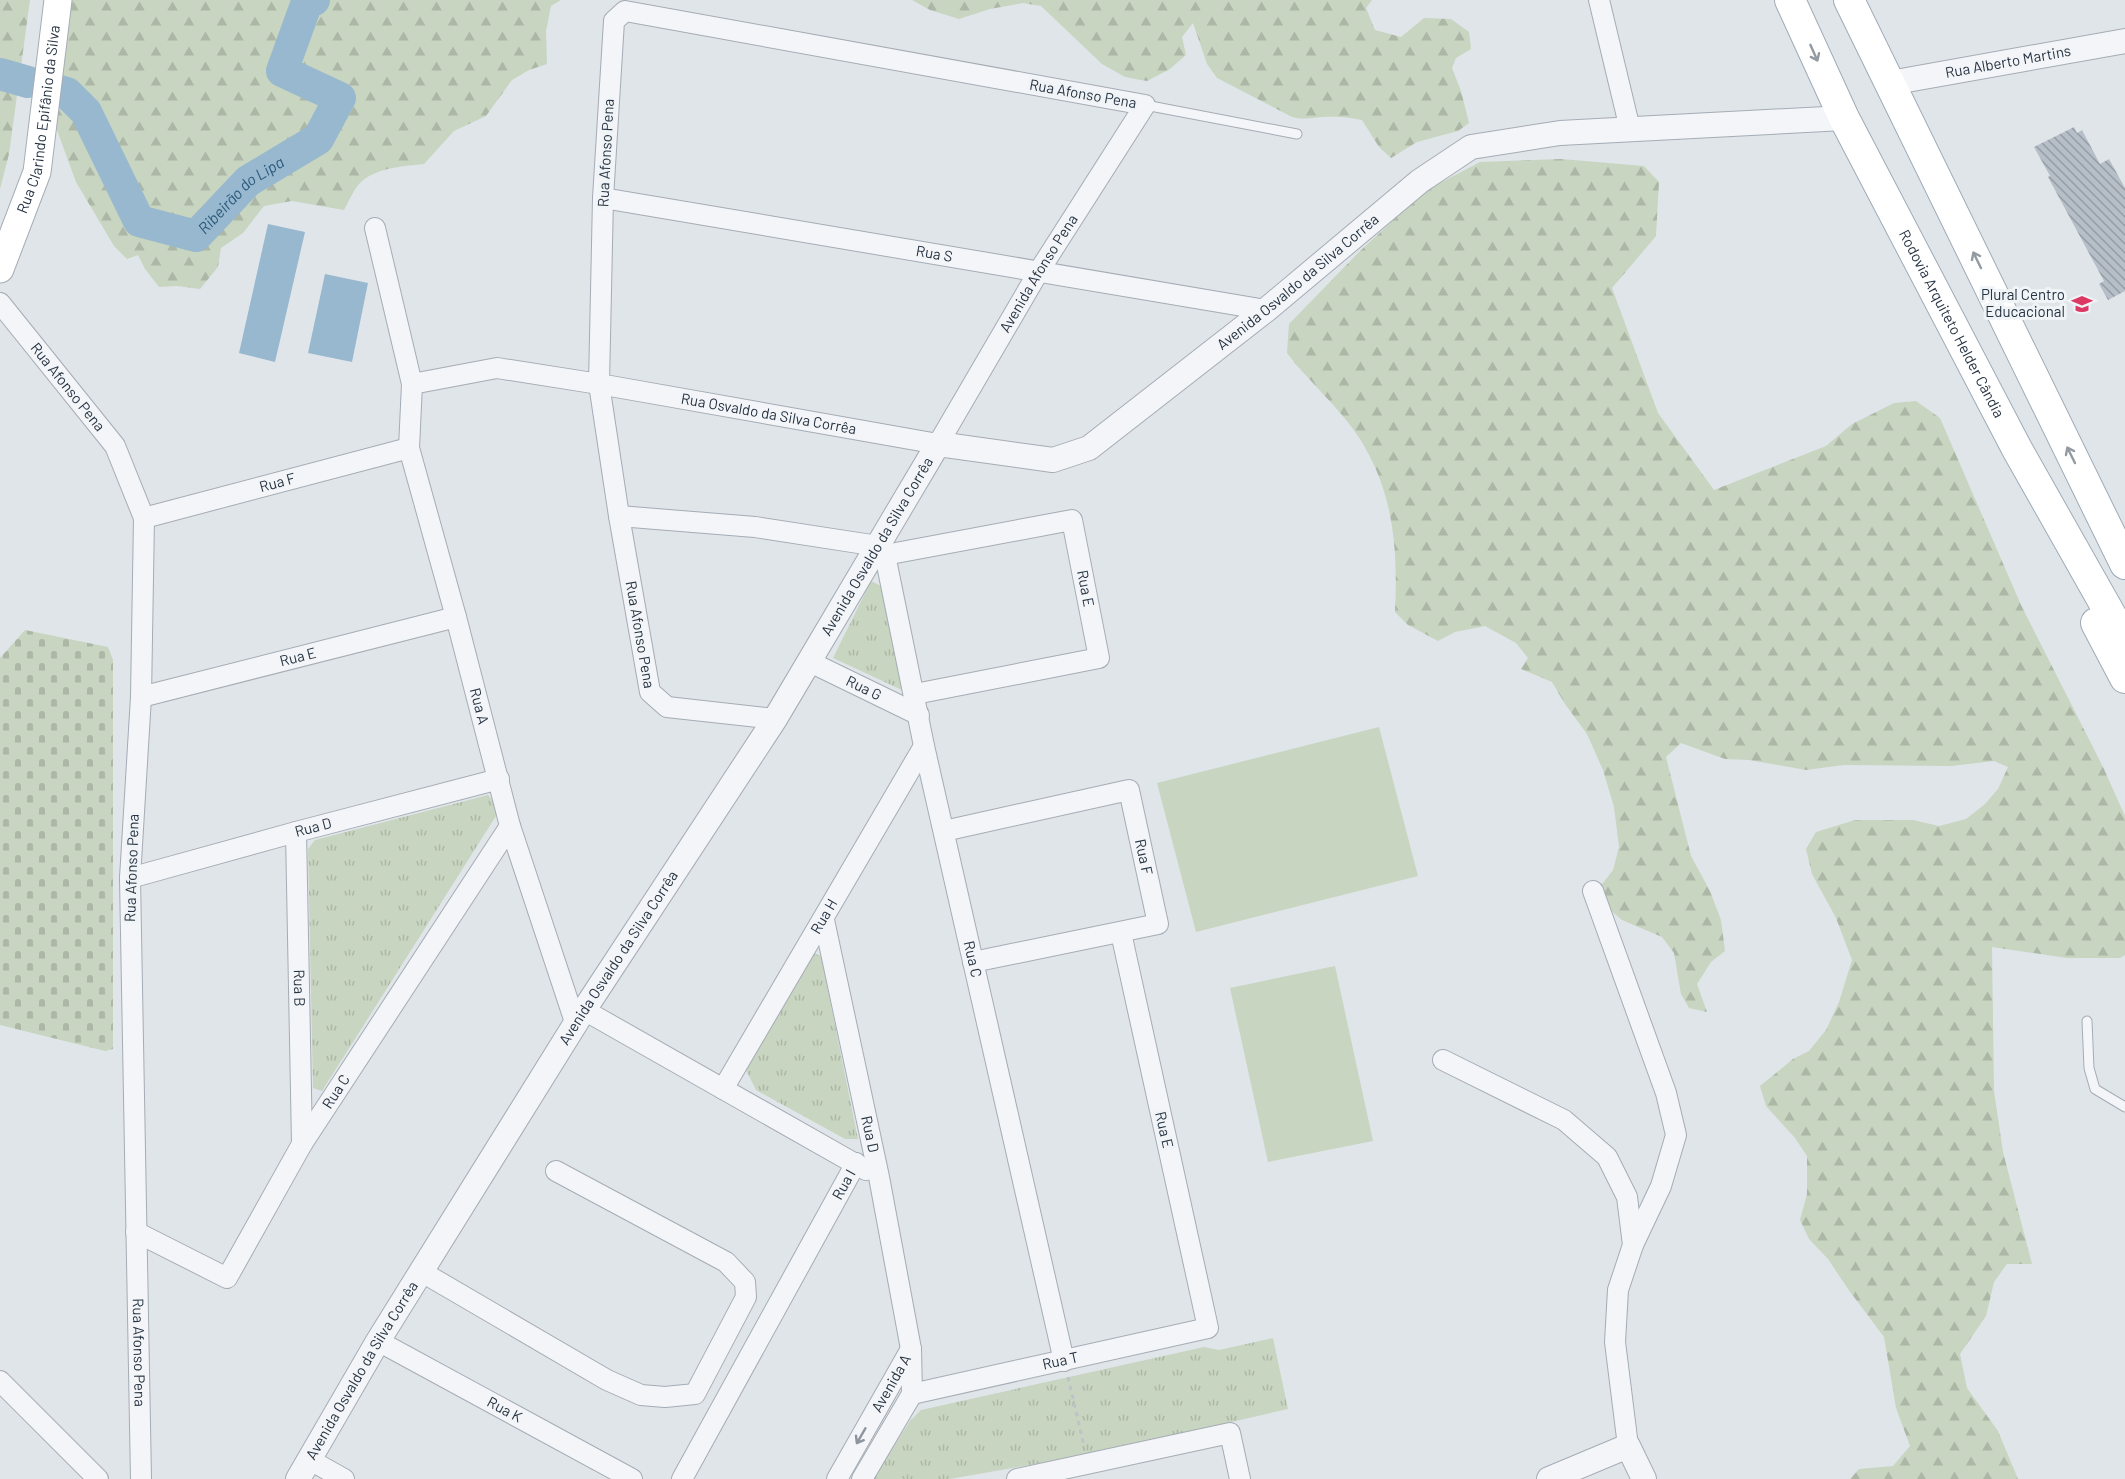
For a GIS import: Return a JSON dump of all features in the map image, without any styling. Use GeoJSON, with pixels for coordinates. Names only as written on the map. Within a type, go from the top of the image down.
{"type":"FeatureCollection","features":[{"type":"Feature","properties":{"kind":"main road","name":"Rua Clarindo Epifânio da Silva"},"geometry":{"type":"LineString","coordinates":[[0,269],[38,172],[58,0]]}},
{"type":"Feature","properties":{"kind":"main road","name":"Rodovia Arquiteto Helder Cândia"},"geometry":{"type":"LineString","coordinates":[[1790,0],[1844,118],[2017,449],[2125,640]]}},
{"type":"Feature","properties":{"kind":"main road"},"geometry":{"type":"LineString","coordinates":[[1849,0],[2125,564]]}},
{"type":"Feature","properties":{"kind":"main road"},"geometry":{"type":"LineString","coordinates":[[2017,449],[2082,597],[2125,678]]}},
{"type":"Feature","properties":{"kind":"main road"},"geometry":{"type":"LineString","coordinates":[[2088,489],[2125,535]]}},
{"type":"Feature","properties":{"kind":"street"},"geometry":{"type":"LineString","coordinates":[[1599,0],[1630,129]]}},
{"type":"Feature","properties":{"kind":"street","name":"Rua Afonso Pena"},"geometry":{"type":"LineString","coordinates":[[775,719],[668,707],[650,692],[619,516],[599,384],[603,198],[614,21],[625,11],[1145,105]]}},
{"type":"Feature","properties":{"kind":"street","name":"Rua Alberto Martins"},"geometry":{"type":"LineString","coordinates":[[1890,83],[2125,41]]}},
{"type":"Feature","properties":{"kind":"street","name":"Avenida Afonso Pena"},"geometry":{"type":"LineString","coordinates":[[938,444],[1039,271],[1145,105]]}},
{"type":"Feature","properties":{"kind":"street","name":"Avenida Osvaldo da Silva Corrêa"},"geometry":{"type":"LineString","coordinates":[[304,1469],[378,1341],[580,1018],[775,719],[808,661],[881,551],[938,444],[1053,459],[1089,448],[1266,310],[1420,181],[1471,147],[1560,133],[1844,118]]}},
{"type":"Feature","properties":{"kind":"street","name":"Rua S"},"geometry":{"type":"LineString","coordinates":[[603,198],[1266,310]]}},
{"type":"Feature","properties":{"kind":"street","name":"Rua A"},"geometry":{"type":"LineString","coordinates":[[375,228],[412,384],[409,448],[510,826],[580,1018]]}},
{"type":"Feature","properties":{"kind":"street","name":"Rua Afonso Pena"},"geometry":{"type":"LineString","coordinates":[[0,303],[115,446],[144,518],[141,698],[130,878],[141,1479]]}},
{"type":"Feature","properties":{"kind":"street"},"geometry":{"type":"LineString","coordinates":[[412,384],[497,368],[599,384]]}},
{"type":"Feature","properties":{"kind":"street","name":"Rua Osvaldo da Silva Corrêa"},"geometry":{"type":"LineString","coordinates":[[599,384],[938,444]]}},
{"type":"Feature","properties":{"kind":"street","name":"Rua F"},"geometry":{"type":"LineString","coordinates":[[144,518],[409,448]]}},
{"type":"Feature","properties":{"kind":"street"},"geometry":{"type":"LineString","coordinates":[[619,516],[755,527],[881,551]]}},
{"type":"Feature","properties":{"kind":"street","name":"Rua E"},"geometry":{"type":"LineString","coordinates":[[881,551],[1072,520],[1099,658],[915,694]]}},
{"type":"Feature","properties":{"kind":"street","name":"Rua C"},"geometry":{"type":"LineString","coordinates":[[881,551],[1064,1361]]}},
{"type":"Feature","properties":{"kind":"street","name":"Rua E"},"geometry":{"type":"LineString","coordinates":[[141,698],[456,617]]}},
{"type":"Feature","properties":{"kind":"street","name":"Rua G"},"geometry":{"type":"LineString","coordinates":[[808,661],[919,715]]}},
{"type":"Feature","properties":{"kind":"street","name":"Rua H"},"geometry":{"type":"LineString","coordinates":[[723,1089],[924,746]]}},
{"type":"Feature","properties":{"kind":"street","name":"Rua D"},"geometry":{"type":"LineString","coordinates":[[130,878],[499,779]]}},
{"type":"Feature","properties":{"kind":"street","name":"Rua F"},"geometry":{"type":"LineString","coordinates":[[944,831],[1129,790],[1158,924],[973,962]]}},
{"type":"Feature","properties":{"kind":"street","name":"Rua C"},"geometry":{"type":"LineString","coordinates":[[136,1232],[227,1278],[302,1144],[510,826]]}},
{"type":"Feature","properties":{"kind":"street","name":"Rua B"},"geometry":{"type":"LineString","coordinates":[[296,832],[302,1144]]}},
{"type":"Feature","properties":{"kind":"street"},"geometry":{"type":"LineString","coordinates":[[1593,891],[1666,1093],[1676,1135],[1661,1186],[1633,1245],[1618,1290],[1615,1342],[1628,1446],[1644,1479]]}},
{"type":"Feature","properties":{"kind":"street","name":"Rua D"},"geometry":{"type":"LineString","coordinates":[[824,920],[879,1177],[911,1349]]}},
{"type":"Feature","properties":{"kind":"street","name":"Rua E"},"geometry":{"type":"LineString","coordinates":[[1120,933],[1208,1328]]}},
{"type":"Feature","properties":{"kind":"street","name":"Rua I"},"geometry":{"type":"LineString","coordinates":[[580,1018],[723,1089],[856,1163],[682,1479]]}},
{"type":"Feature","properties":{"kind":"street"},"geometry":{"type":"LineString","coordinates":[[1443,1060],[1564,1120],[1607,1158],[1627,1197],[1633,1245]]}},
{"type":"Feature","properties":{"kind":"street"},"geometry":{"type":"LineString","coordinates":[[856,1163],[879,1177]]}},
{"type":"Feature","properties":{"kind":"street"},"geometry":{"type":"LineString","coordinates":[[422,1272],[607,1380],[642,1395],[665,1397],[695,1394],[746,1297],[745,1282],[726,1262],[556,1171]]}},
{"type":"Feature","properties":{"kind":"street","name":"Rua T"},"geometry":{"type":"LineString","coordinates":[[912,1394],[1208,1328]]}},
{"type":"Feature","properties":{"kind":"street","name":"Rua K"},"geometry":{"type":"LineString","coordinates":[[378,1341],[632,1479]]}},
{"type":"Feature","properties":{"kind":"street","name":"Avenida A"},"geometry":{"type":"LineString","coordinates":[[862,1479],[912,1394],[911,1349]]}},
{"type":"Feature","properties":{"kind":"street","name":"Avenida A"},"geometry":{"type":"LineString","coordinates":[[837,1479],[911,1349]]}},
{"type":"Feature","properties":{"kind":"street"},"geometry":{"type":"LineString","coordinates":[[0,1382],[98,1479]]}},
{"type":"Feature","properties":{"kind":"street"},"geometry":{"type":"LineString","coordinates":[[1017,1479],[1091,1471],[1230,1433],[1240,1479]]}},
{"type":"Feature","properties":{"kind":"street"},"geometry":{"type":"LineString","coordinates":[[1550,1479],[1628,1446]]}},
{"type":"Feature","properties":{"kind":"street"},"geometry":{"type":"LineString","coordinates":[[304,1469],[344,1479]]}},
{"type":"Feature","properties":{"kind":"lane"},"geometry":{"type":"LineString","coordinates":[[1145,105],[1297,134]]}},
{"type":"Feature","properties":{"kind":"lane"},"geometry":{"type":"LineString","coordinates":[[2087,1021],[2089,1068],[2095,1089],[2125,1107]]}},
{"type":"Feature","properties":{"kind":"path"},"geometry":{"type":"LineString","coordinates":[[1064,1361],[1091,1471]]}},
{"type":"Feature","properties":{"kind":"green space"},"geometry":{"type":"Polygon","coordinates":[[[0,0],[30,0],[9,154],[0,189],[0,0]]]}},
{"type":"Feature","properties":{"kind":"green space"},"geometry":{"type":"Polygon","coordinates":[[[72,0],[561,0],[551,6],[546,31],[547,64],[529,70],[512,80],[486,116],[454,131],[424,164],[372,174],[359,184],[344,210],[292,201],[264,206],[243,233],[221,248],[218,267],[200,289],[177,286],[159,287],[145,269],[138,255],[127,259],[114,246],[76,182],[54,122],[63,32],[72,0]]]}},
{"type":"Feature","properties":{"kind":"green space"},"geometry":{"type":"Polygon","coordinates":[[[912,0],[1372,0],[1366,8],[1375,30],[1401,37],[1424,18],[1451,19],[1469,32],[1471,49],[1456,58],[1452,68],[1461,91],[1469,123],[1458,131],[1417,142],[1391,158],[1379,147],[1362,120],[1337,117],[1304,119],[1292,117],[1217,78],[1207,64],[1193,23],[1182,37],[1186,55],[1170,69],[1147,81],[1125,77],[1102,64],[1041,6],[1023,3],[990,9],[959,19],[930,10],[912,0]]]}},
{"type":"Feature","properties":{"kind":"green space"},"geometry":{"type":"Polygon","coordinates":[[[1561,159],[1644,166],[1659,182],[1656,236],[1612,288],[1658,413],[1714,490],[1826,446],[1852,424],[1894,403],[1916,401],[1940,418],[2021,605],[2103,767],[2125,816],[2125,955],[2120,958],[2067,958],[1992,947],[1994,1091],[2003,1152],[2032,1264],[2007,1264],[1994,1282],[1986,1316],[1960,1354],[1967,1388],[1998,1431],[2018,1479],[1850,1479],[1859,1469],[1893,1466],[1910,1446],[1896,1408],[1884,1337],[1828,1259],[1809,1239],[1800,1220],[1807,1194],[1807,1156],[1795,1138],[1766,1106],[1760,1086],[1793,1059],[1809,1051],[1826,1030],[1839,1002],[1852,960],[1836,918],[1812,874],[1806,849],[1816,832],[1855,820],[1913,820],[1939,826],[1966,819],[1985,804],[1998,789],[2008,767],[1994,761],[1951,766],[1844,765],[1806,770],[1749,760],[1725,759],[1681,743],[1666,757],[1691,856],[1710,891],[1721,920],[1725,951],[1711,962],[1697,984],[1707,1012],[1689,1008],[1681,994],[1674,953],[1662,937],[1622,920],[1609,909],[1600,887],[1613,870],[1619,847],[1614,807],[1603,770],[1587,734],[1552,682],[1521,669],[1528,658],[1516,643],[1485,626],[1455,632],[1438,641],[1408,625],[1395,612],[1394,543],[1386,499],[1379,478],[1370,457],[1350,425],[1287,353],[1289,324],[1360,251],[1425,191],[1480,162],[1561,159]]]}},
{"type":"Feature","properties":{"kind":"green space"},"geometry":{"type":"Polygon","coordinates":[[[871,581],[883,587],[902,690],[833,658],[871,581]]]}},
{"type":"Feature","properties":{"kind":"green space"},"geometry":{"type":"Polygon","coordinates":[[[25,630],[108,647],[113,660],[113,1049],[105,1051],[0,1025],[0,658],[25,630]]]}},
{"type":"Feature","properties":{"kind":"green space"},"geometry":{"type":"Polygon","coordinates":[[[1379,727],[1418,876],[1196,932],[1157,783],[1379,727]]]}},
{"type":"Feature","properties":{"kind":"green space"},"geometry":{"type":"Polygon","coordinates":[[[488,795],[495,803],[496,816],[322,1091],[313,1088],[308,849],[315,840],[488,795]]]}},
{"type":"Feature","properties":{"kind":"green space"},"geometry":{"type":"Polygon","coordinates":[[[814,953],[821,956],[858,1139],[845,1139],[756,1090],[746,1070],[814,953]]]}},
{"type":"Feature","properties":{"kind":"green space"},"geometry":{"type":"Polygon","coordinates":[[[1335,966],[1373,1141],[1268,1162],[1230,988],[1335,966]]]}},
{"type":"Feature","properties":{"kind":"green space"},"geometry":{"type":"Polygon","coordinates":[[[1273,1338],[1288,1409],[1086,1455],[950,1479],[873,1479],[910,1421],[921,1410],[1204,1347],[1219,1350],[1273,1338]]]}},
{"type":"Feature","properties":{"kind":"water"},"geometry":{"type":"Polygon","coordinates":[[[268,224],[305,232],[275,362],[239,353],[268,224]]]}},
{"type":"Feature","properties":{"kind":"water"},"geometry":{"type":"Polygon","coordinates":[[[325,274],[368,283],[352,362],[308,353],[325,274]]]}},
{"type":"Feature","properties":{"kind":"building"},"geometry":{"type":"Polygon","coordinates":[[[2074,127],[2077,133],[2082,130],[2100,164],[2109,159],[2125,188],[2125,291],[2108,300],[2099,284],[2104,281],[2034,147],[2074,127]]]}},
{"type":"Feature","properties":{"kind":"waterway","name":"Ribeirão do Lipa"},"geometry":{"type":"LineString","coordinates":[[50,88],[67,93],[86,112],[139,221],[196,236],[248,181],[318,139],[340,98],[282,71],[307,2],[314,0]]}},
{"type":"Feature","properties":{"kind":"waterway","name":"Ribeirão do Lipa"},"geometry":{"type":"LineString","coordinates":[[0,74],[28,82]]}},
{"type":"Feature","properties":{"kind":"place","name":"Plural Centro Educacional"},"geometry":{"type":"Point","coordinates":[2082,304]}}]}
